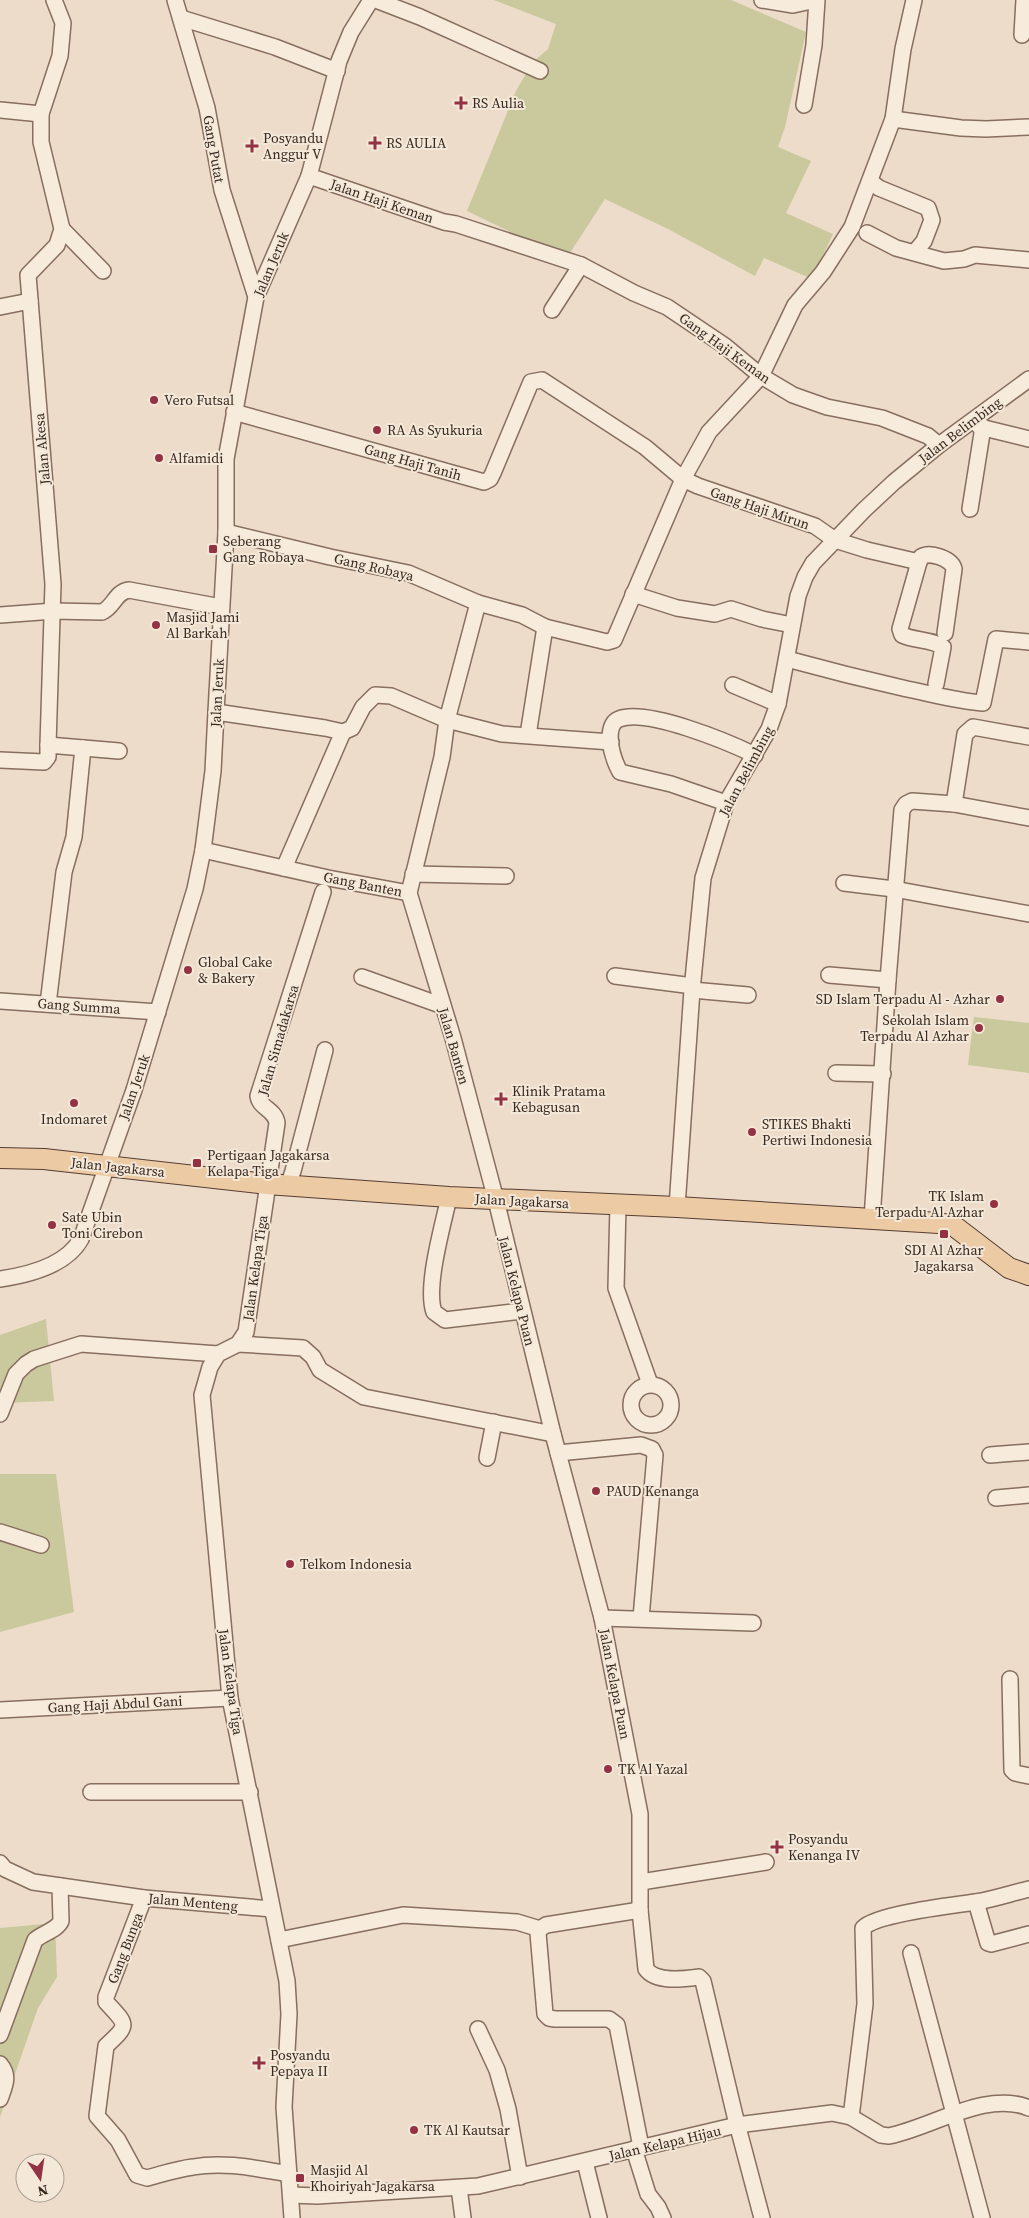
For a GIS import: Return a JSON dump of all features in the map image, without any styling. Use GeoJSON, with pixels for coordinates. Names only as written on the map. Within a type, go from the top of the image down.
{"type":"FeatureCollection","features":[{"type":"Feature","properties":{"kind":"main road","name":"Jalan Jagakarsa"},"geometry":{"type":"LineString","coordinates":[[0,1158],[44,1159],[288,1186],[496,1200],[677,1207],[954,1226],[1001,1264],[1029,1274]]}},
{"type":"Feature","properties":{"kind":"street"},"geometry":{"type":"LineString","coordinates":[[54,0],[63,23],[62,40],[60,56],[41,114],[41,142],[62,229],[103,271]]}},
{"type":"Feature","properties":{"kind":"street","name":"Gang Putat"},"geometry":{"type":"LineString","coordinates":[[175,0],[207,108],[222,190],[256,298]]}},
{"type":"Feature","properties":{"kind":"street","name":"Jalan Jeruk"},"geometry":{"type":"LineString","coordinates":[[0,1279],[20,1276],[65,1257],[74,1249],[80,1239],[134,1090],[195,889],[203,850],[213,771],[226,532],[226,459],[256,298],[309,176],[337,71],[351,32],[370,0]]}},
{"type":"Feature","properties":{"kind":"street"},"geometry":{"type":"LineString","coordinates":[[376,0],[420,17],[540,71]]}},
{"type":"Feature","properties":{"kind":"street"},"geometry":{"type":"LineString","coordinates":[[762,0],[793,6],[816,0],[814,45],[804,105]]}},
{"type":"Feature","properties":{"kind":"street"},"geometry":{"type":"LineString","coordinates":[[792,625],[762,619],[731,609],[715,614],[677,608],[633,594],[683,479],[709,432],[761,376],[795,305],[823,272],[852,227],[871,182],[893,119],[903,49],[914,0]]}},
{"type":"Feature","properties":{"kind":"street"},"geometry":{"type":"LineString","coordinates":[[1022,35],[1024,0]]}},
{"type":"Feature","properties":{"kind":"street"},"geometry":{"type":"LineString","coordinates":[[181,18],[275,47],[337,71]]}},
{"type":"Feature","properties":{"kind":"street"},"geometry":{"type":"LineString","coordinates":[[0,110],[41,114]]}},
{"type":"Feature","properties":{"kind":"street"},"geometry":{"type":"LineString","coordinates":[[893,119],[962,128],[1029,127]]}},
{"type":"Feature","properties":{"kind":"street","name":"Jalan Haji Keman"},"geometry":{"type":"LineString","coordinates":[[309,176],[444,222],[456,224]]}},
{"type":"Feature","properties":{"kind":"street"},"geometry":{"type":"LineString","coordinates":[[871,182],[879,188],[928,208],[932,220],[924,241],[915,252]]}},
{"type":"Feature","properties":{"kind":"street","name":"Gang Haji Keman"},"geometry":{"type":"LineString","coordinates":[[456,224],[581,265],[682,317],[725,346],[761,376],[793,395],[827,407],[882,418],[928,436],[940,445]]}},
{"type":"Feature","properties":{"kind":"street","name":"Jalan Akesa"},"geometry":{"type":"LineString","coordinates":[[48,745],[54,610],[51,547],[28,275],[57,246],[62,229]]}},
{"type":"Feature","properties":{"kind":"street"},"geometry":{"type":"LineString","coordinates":[[867,233],[896,248],[944,261],[964,259],[975,255],[1029,260]]}},
{"type":"Feature","properties":{"kind":"street"},"geometry":{"type":"LineString","coordinates":[[552,310],[581,265]]}},
{"type":"Feature","properties":{"kind":"street"},"geometry":{"type":"LineString","coordinates":[[0,307],[30,301]]}},
{"type":"Feature","properties":{"kind":"street","name":"Jalan Belimbing"},"geometry":{"type":"LineString","coordinates":[[677,1207],[703,878],[726,803],[769,729],[778,704],[798,596],[805,577],[813,563],[894,482],[940,445],[978,423],[1029,379]]}},
{"type":"Feature","properties":{"kind":"street","name":"Gang Haji Mirun"},"geometry":{"type":"LineString","coordinates":[[531,382],[542,380],[645,446],[683,479],[815,526],[835,540],[867,550],[919,562]]}},
{"type":"Feature","properties":{"kind":"street","name":"Gang Haji Tanih"},"geometry":{"type":"LineString","coordinates":[[234,412],[484,482],[490,479],[493,473],[531,382]]}},
{"type":"Feature","properties":{"kind":"street"},"geometry":{"type":"LineString","coordinates":[[970,509],[978,423],[1029,439]]}},
{"type":"Feature","properties":{"kind":"street","name":"Gang Robaya"},"geometry":{"type":"LineString","coordinates":[[226,532],[330,557],[408,573],[478,603],[522,615],[545,627],[607,642],[614,640],[633,594]]}},
{"type":"Feature","properties":{"kind":"street"},"geometry":{"type":"LineString","coordinates":[[936,684],[943,647],[939,644],[908,638],[902,635],[900,629],[919,562],[927,554],[949,560],[953,564],[954,569],[945,633]]}},
{"type":"Feature","properties":{"kind":"street"},"geometry":{"type":"LineString","coordinates":[[0,615],[54,610],[102,612],[108,609],[120,593],[129,590],[221,606]]}},
{"type":"Feature","properties":{"kind":"street","name":"Gang Banten"},"geometry":{"type":"LineString","coordinates":[[203,850],[410,893],[442,757],[447,720],[478,603]]}},
{"type":"Feature","properties":{"kind":"street"},"geometry":{"type":"LineString","coordinates":[[528,735],[545,627]]}},
{"type":"Feature","properties":{"kind":"street"},"geometry":{"type":"LineString","coordinates":[[787,659],[966,702],[983,703],[996,639],[1029,642]]}},
{"type":"Feature","properties":{"kind":"street"},"geometry":{"type":"LineString","coordinates":[[733,685],[778,704]]}},
{"type":"Feature","properties":{"kind":"street"},"geometry":{"type":"LineString","coordinates":[[216,712],[343,732],[352,728],[363,708],[375,695],[391,696],[447,720],[502,734],[611,742]]}},
{"type":"Feature","properties":{"kind":"street"},"geometry":{"type":"LineString","coordinates":[[726,803],[671,784],[620,772],[614,762],[611,742],[614,723],[620,718],[646,718],[670,723],[728,742],[755,755]]}},
{"type":"Feature","properties":{"kind":"street"},"geometry":{"type":"LineString","coordinates":[[954,804],[965,734],[968,729],[973,727],[1029,737]]}},
{"type":"Feature","properties":{"kind":"street"},"geometry":{"type":"LineString","coordinates":[[284,868],[343,732]]}},
{"type":"Feature","properties":{"kind":"street"},"geometry":{"type":"LineString","coordinates":[[0,760],[44,762],[48,757],[48,745],[119,751]]}},
{"type":"Feature","properties":{"kind":"street"},"geometry":{"type":"LineString","coordinates":[[48,1004],[64,872],[74,837],[83,748]]}},
{"type":"Feature","properties":{"kind":"street"},"geometry":{"type":"LineString","coordinates":[[872,1220],[894,890],[902,810],[906,804],[912,801],[954,804],[1029,818]]}},
{"type":"Feature","properties":{"kind":"street"},"geometry":{"type":"LineString","coordinates":[[413,874],[506,876]]}},
{"type":"Feature","properties":{"kind":"street"},"geometry":{"type":"LineString","coordinates":[[844,883],[1029,914]]}},
{"type":"Feature","properties":{"kind":"street","name":"Jalan Simadakarsa"},"geometry":{"type":"LineString","coordinates":[[267,1184],[277,1123],[274,1114],[262,1105],[258,1096],[323,892]]}},
{"type":"Feature","properties":{"kind":"street","name":"Jalan Banten"},"geometry":{"type":"LineString","coordinates":[[410,893],[496,1200]]}},
{"type":"Feature","properties":{"kind":"street"},"geometry":{"type":"LineString","coordinates":[[829,975],[888,980]]}},
{"type":"Feature","properties":{"kind":"street"},"geometry":{"type":"LineString","coordinates":[[615,976],[748,995]]}},
{"type":"Feature","properties":{"kind":"street"},"geometry":{"type":"LineString","coordinates":[[362,977],[443,1006]]}},
{"type":"Feature","properties":{"kind":"street","name":"Gang Summa"},"geometry":{"type":"LineString","coordinates":[[0,1001],[158,1012]]}},
{"type":"Feature","properties":{"kind":"street"},"geometry":{"type":"LineString","coordinates":[[288,1186],[325,1050]]}},
{"type":"Feature","properties":{"kind":"street"},"geometry":{"type":"LineString","coordinates":[[836,1073],[883,1074]]}},
{"type":"Feature","properties":{"kind":"street","name":"Jalan Kelapa Tiga"},"geometry":{"type":"LineString","coordinates":[[238,1344],[246,1332],[249,1318],[267,1184]]}},
{"type":"Feature","properties":{"kind":"street"},"geometry":{"type":"LineString","coordinates":[[449,1197],[433,1275],[431,1301],[434,1312],[445,1320],[522,1311]]}},
{"type":"Feature","properties":{"kind":"street","name":"Jalan Kelapa Puan"},"geometry":{"type":"LineString","coordinates":[[496,1200],[553,1434],[602,1618],[640,1814],[640,1910],[646,1969],[649,1973],[672,1979],[699,1977],[703,1981],[738,2125]]}},
{"type":"Feature","properties":{"kind":"street"},"geometry":{"type":"LineString","coordinates":[[618,1205],[616,1288],[650,1384]]}},
{"type":"Feature","properties":{"kind":"street"},"geometry":{"type":"LineString","coordinates":[[0,1414],[16,1374],[26,1364],[34,1358],[81,1344],[218,1354],[238,1344],[303,1348],[313,1357],[320,1370],[364,1397],[553,1434]]}},
{"type":"Feature","properties":{"kind":"street","name":"Jalan Kelapa Tiga"},"geometry":{"type":"LineString","coordinates":[[218,1354],[204,1384],[202,1410],[230,1698],[279,1940],[288,1997],[284,2107],[292,2218]]}},
{"type":"Feature","properties":{"kind":"street"},"geometry":{"type":"LineString","coordinates":[[487,1458],[494,1422]]}},
{"type":"Feature","properties":{"kind":"street"},"geometry":{"type":"LineString","coordinates":[[558,1453],[641,1446],[652,1449],[655,1455],[640,1618]]}},
{"type":"Feature","properties":{"kind":"street"},"geometry":{"type":"LineString","coordinates":[[990,1456],[1029,1452]]}},
{"type":"Feature","properties":{"kind":"street"},"geometry":{"type":"LineString","coordinates":[[996,1498],[1029,1495]]}},
{"type":"Feature","properties":{"kind":"street"},"geometry":{"type":"LineString","coordinates":[[0,1532],[41,1545]]}},
{"type":"Feature","properties":{"kind":"street"},"geometry":{"type":"LineString","coordinates":[[602,1618],[753,1623]]}},
{"type":"Feature","properties":{"kind":"street"},"geometry":{"type":"LineString","coordinates":[[1010,1678],[1012,1770],[1015,1773],[1029,1776]]}},
{"type":"Feature","properties":{"kind":"street","name":"Gang Haji Abdul Gani"},"geometry":{"type":"LineString","coordinates":[[0,1710],[230,1698]]}},
{"type":"Feature","properties":{"kind":"street"},"geometry":{"type":"LineString","coordinates":[[91,1792],[250,1792]]}},
{"type":"Feature","properties":{"kind":"street"},"geometry":{"type":"LineString","coordinates":[[641,1882],[766,1862]]}},
{"type":"Feature","properties":{"kind":"street","name":"Jalan Menteng"},"geometry":{"type":"LineString","coordinates":[[0,1863],[4,1868],[33,1882],[144,1898],[272,1909]]}},
{"type":"Feature","properties":{"kind":"street"},"geometry":{"type":"LineString","coordinates":[[0,2035],[35,1940],[59,1925],[61,1920],[60,1886]]}},
{"type":"Feature","properties":{"kind":"street"},"geometry":{"type":"LineString","coordinates":[[851,2117],[865,2004],[863,1928],[867,1924],[880,1920],[954,1904],[976,1902],[1029,1889]]}},
{"type":"Feature","properties":{"kind":"street","name":"Gang Bunga"},"geometry":{"type":"LineString","coordinates":[[144,1898],[106,1997],[106,2002],[122,2020],[124,2025],[123,2030],[106,2046],[96,2116],[113,2133],[137,2175],[141,2177],[147,2178],[194,2166],[214,2165],[239,2165],[289,2174]]}},
{"type":"Feature","properties":{"kind":"street"},"geometry":{"type":"LineString","coordinates":[[976,1902],[988,1943],[1029,1934]]}},
{"type":"Feature","properties":{"kind":"street"},"geometry":{"type":"LineString","coordinates":[[640,1910],[546,1925],[538,1933],[545,2014],[555,2020],[609,2019],[617,2025],[638,2148],[648,2194],[658,2207],[663,2218]]}},
{"type":"Feature","properties":{"kind":"street"},"geometry":{"type":"LineString","coordinates":[[279,1940],[403,1915],[517,1922],[540,1929]]}},
{"type":"Feature","properties":{"kind":"street"},"geometry":{"type":"LineString","coordinates":[[911,1953],[982,2218]]}},
{"type":"Feature","properties":{"kind":"street"},"geometry":{"type":"LineString","coordinates":[[478,2029],[497,2070],[508,2109],[520,2177]]}},
{"type":"Feature","properties":{"kind":"street"},"geometry":{"type":"LineString","coordinates":[[0,2064],[6,2071],[7,2078],[0,2099]]}},
{"type":"Feature","properties":{"kind":"street","name":"Jalan Kelapa Hijau"},"geometry":{"type":"LineString","coordinates":[[291,2195],[316,2196],[478,2186],[738,2125],[832,2113],[851,2117],[881,2135],[889,2136],[978,2106],[1001,2102],[1018,2104],[1029,2108]]}},
{"type":"Feature","properties":{"kind":"street"},"geometry":{"type":"LineString","coordinates":[[738,2125],[762,2218]]}},
{"type":"Feature","properties":{"kind":"street"},"geometry":{"type":"LineString","coordinates":[[585,2162],[599,2218]]}},
{"type":"Feature","properties":{"kind":"street"},"geometry":{"type":"LineString","coordinates":[[459,2188],[463,2218]]}},
{"type":"Feature","properties":{"kind":"shaded area"},"geometry":{"type":"Polygon","coordinates":[[[494,0],[731,0],[806,32],[785,127],[778,147],[811,161],[786,213],[833,234],[812,279],[764,258],[755,276],[668,229],[605,199],[566,259],[467,211],[516,91],[532,63],[548,49],[556,24],[494,0]]]}},
{"type":"Feature","properties":{"kind":"shaded area"},"geometry":{"type":"Polygon","coordinates":[[[974,1017],[1029,1023],[1029,1073],[968,1065],[974,1017]]]}},
{"type":"Feature","properties":{"kind":"shaded area"},"geometry":{"type":"Polygon","coordinates":[[[46,1319],[54,1401],[0,1403],[0,1335],[46,1319]]]}},
{"type":"Feature","properties":{"kind":"shaded area"},"geometry":{"type":"Polygon","coordinates":[[[0,1474],[56,1474],[74,1612],[0,1632],[0,1474]]]}},
{"type":"Feature","properties":{"kind":"shaded area"},"geometry":{"type":"Polygon","coordinates":[[[55,1923],[57,1977],[38,2008],[0,2117],[0,1928],[55,1923]]]}},
{"type":"Feature","properties":{"kind":"place","name":"RS Aulia"},"geometry":{"type":"Point","coordinates":[461,103]}},
{"type":"Feature","properties":{"kind":"place","name":"RS AULIA"},"geometry":{"type":"Point","coordinates":[375,143]}},
{"type":"Feature","properties":{"kind":"place","name":"Posyandu Anggur V"},"geometry":{"type":"Point","coordinates":[252,146]}},
{"type":"Feature","properties":{"kind":"place","name":"Vero Futsal"},"geometry":{"type":"Point","coordinates":[154,400]}},
{"type":"Feature","properties":{"kind":"place","name":"RA As Syukuria"},"geometry":{"type":"Point","coordinates":[377,430]}},
{"type":"Feature","properties":{"kind":"place","name":"Alfamidi"},"geometry":{"type":"Point","coordinates":[159,458]}},
{"type":"Feature","properties":{"kind":"place","name":"Seberang Gang Robaya"},"geometry":{"type":"Point","coordinates":[213,549]}},
{"type":"Feature","properties":{"kind":"place","name":"Masjid Jami Al Barkah"},"geometry":{"type":"Point","coordinates":[156,625]}},
{"type":"Feature","properties":{"kind":"place","name":"Global Cake & Bakery"},"geometry":{"type":"Point","coordinates":[188,970]}},
{"type":"Feature","properties":{"kind":"place","name":"SD Islam Terpadu Al - Azhar"},"geometry":{"type":"Point","coordinates":[1000,999]}},
{"type":"Feature","properties":{"kind":"place","name":"Sekolah Islam Terpadu Al Azhar"},"geometry":{"type":"Point","coordinates":[979,1028]}},
{"type":"Feature","properties":{"kind":"place","name":"Klinik Pratama Kebagusan"},"geometry":{"type":"Point","coordinates":[501,1099]}},
{"type":"Feature","properties":{"kind":"place","name":"Indomaret"},"geometry":{"type":"Point","coordinates":[74,1103]}},
{"type":"Feature","properties":{"kind":"place","name":"STIKES Bhakti Pertiwi Indonesia"},"geometry":{"type":"Point","coordinates":[752,1132]}},
{"type":"Feature","properties":{"kind":"place","name":"Pertigaan Jagakarsa Kelapa Tiga"},"geometry":{"type":"Point","coordinates":[197,1163]}},
{"type":"Feature","properties":{"kind":"place","name":"TK Islam Terpadu Al Azhar"},"geometry":{"type":"Point","coordinates":[994,1204]}},
{"type":"Feature","properties":{"kind":"place","name":"Sate Ubin Toni Cirebon"},"geometry":{"type":"Point","coordinates":[52,1225]}},
{"type":"Feature","properties":{"kind":"place","name":"SDI Al Azhar Jagakarsa"},"geometry":{"type":"Point","coordinates":[944,1234]}},
{"type":"Feature","properties":{"kind":"place","name":"PAUD Kenanga"},"geometry":{"type":"Point","coordinates":[596,1491]}},
{"type":"Feature","properties":{"kind":"place","name":"Telkom Indonesia"},"geometry":{"type":"Point","coordinates":[290,1564]}},
{"type":"Feature","properties":{"kind":"place","name":"TK Al Yazal"},"geometry":{"type":"Point","coordinates":[608,1769]}},
{"type":"Feature","properties":{"kind":"place","name":"Posyandu Kenanga IV"},"geometry":{"type":"Point","coordinates":[777,1847]}},
{"type":"Feature","properties":{"kind":"place","name":"Posyandu Pepaya II"},"geometry":{"type":"Point","coordinates":[259,2063]}},
{"type":"Feature","properties":{"kind":"place","name":"TK Al Kautsar"},"geometry":{"type":"Point","coordinates":[414,2130]}},
{"type":"Feature","properties":{"kind":"place","name":"Masjid Al Khoiriyah Jagakarsa"},"geometry":{"type":"Point","coordinates":[300,2178]}}]}
